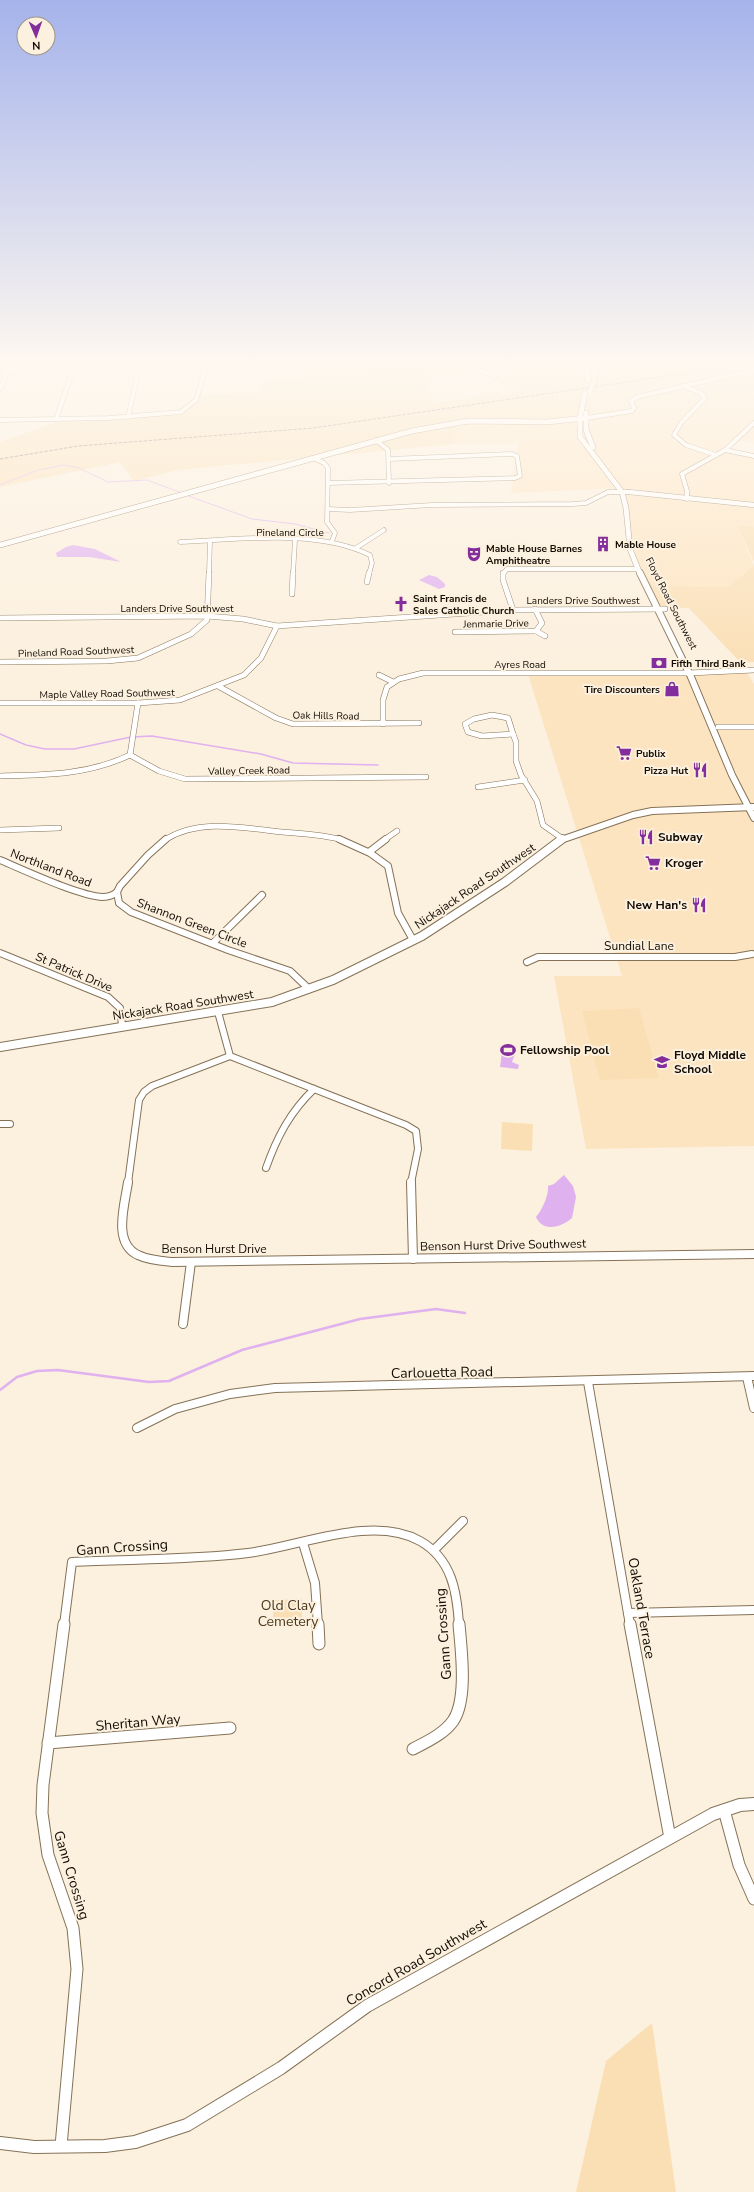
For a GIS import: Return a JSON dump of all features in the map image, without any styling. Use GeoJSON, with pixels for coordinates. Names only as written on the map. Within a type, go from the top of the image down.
{"type":"FeatureCollection","features":[{"type":"Feature","properties":{"kind":"main road"},"geometry":{"type":"LineString","coordinates":[[0,545],[277,468]]}},
{"type":"Feature","properties":{"kind":"main road","name":"Floyd Road Southwest"},"geometry":{"type":"LineString","coordinates":[[603,468],[622,492],[627,509],[629,549],[637,569],[661,609]]}},
{"type":"Feature","properties":{"kind":"main road","name":"Floyd Road Southwest"},"geometry":{"type":"LineString","coordinates":[[609,468],[630,495]]}},
{"type":"Feature","properties":{"kind":"main road","name":"Floyd Road Southwest"},"geometry":{"type":"LineString","coordinates":[[633,511],[633,539],[638,557],[661,609],[718,728],[752,806],[754,818]]}},
{"type":"Feature","properties":{"kind":"main road","name":"Floyd Road Southwest"},"geometry":{"type":"LineString","coordinates":[[692,673],[732,776],[752,806]]}},
{"type":"Feature","properties":{"kind":"street"},"geometry":{"type":"LineString","coordinates":[[327,468],[327,525],[335,534],[332,541]]}},
{"type":"Feature","properties":{"kind":"street"},"geometry":{"type":"LineString","coordinates":[[389,468],[389,483]]}},
{"type":"Feature","properties":{"kind":"street"},"geometry":{"type":"LineString","coordinates":[[328,483],[389,483],[515,478],[520,476],[519,468]]}},
{"type":"Feature","properties":{"kind":"street"},"geometry":{"type":"LineString","coordinates":[[687,499],[688,490],[682,478],[682,474],[692,468]]}},
{"type":"Feature","properties":{"kind":"street"},"geometry":{"type":"LineString","coordinates":[[328,509],[350,510],[424,505],[573,504],[586,503],[602,493],[622,492],[630,495],[754,505]]}},
{"type":"Feature","properties":{"kind":"street"},"geometry":{"type":"LineString","coordinates":[[356,548],[384,530]]}},
{"type":"Feature","properties":{"kind":"street"},"geometry":{"type":"LineString","coordinates":[[292,594],[295,540]]}},
{"type":"Feature","properties":{"kind":"street","name":"Pineland Circle"},"geometry":{"type":"LineString","coordinates":[[180,542],[295,540],[332,541],[356,548],[370,555],[372,563],[367,582]]}},
{"type":"Feature","properties":{"kind":"street"},"geometry":{"type":"LineString","coordinates":[[207,616],[210,541]]}},
{"type":"Feature","properties":{"kind":"street"},"geometry":{"type":"LineString","coordinates":[[513,610],[503,580],[503,572],[507,569],[637,569]]}},
{"type":"Feature","properties":{"kind":"street","name":"Landers Drive Southwest"},"geometry":{"type":"LineString","coordinates":[[0,618],[207,616],[238,618],[277,626],[535,609],[661,609]]}},
{"type":"Feature","properties":{"kind":"street","name":"Jenmarie Drive"},"geometry":{"type":"LineString","coordinates":[[455,632],[536,631],[542,623],[535,609]]}},
{"type":"Feature","properties":{"kind":"street","name":"Pineland Road Southwest"},"geometry":{"type":"LineString","coordinates":[[0,662],[107,661],[138,658],[197,631],[204,624],[207,616]]}},
{"type":"Feature","properties":{"kind":"street","name":"Maple Valley Road Southwest"},"geometry":{"type":"LineString","coordinates":[[0,703],[138,703],[180,700],[244,675],[262,659],[277,626]]}},
{"type":"Feature","properties":{"kind":"street"},"geometry":{"type":"LineString","coordinates":[[536,631],[545,636]]}},
{"type":"Feature","properties":{"kind":"street","name":"Ayres Road"},"geometry":{"type":"LineString","coordinates":[[393,682],[423,673],[692,673],[754,670]]}},
{"type":"Feature","properties":{"kind":"street"},"geometry":{"type":"LineString","coordinates":[[379,675],[393,682],[385,688],[382,695],[383,724]]}},
{"type":"Feature","properties":{"kind":"street","name":"Oak Hills Road"},"geometry":{"type":"LineString","coordinates":[[218,686],[276,718],[292,724],[419,723]]}},
{"type":"Feature","properties":{"kind":"street"},"geometry":{"type":"LineString","coordinates":[[0,776],[77,774],[112,763],[130,755],[138,703]]}},
{"type":"Feature","properties":{"kind":"street"},"geometry":{"type":"LineString","coordinates":[[514,734],[476,735],[468,732],[465,724],[473,718],[508,718],[514,734],[516,742],[516,760],[537,801],[543,825],[563,839]]}},
{"type":"Feature","properties":{"kind":"street"},"geometry":{"type":"LineString","coordinates":[[718,728],[754,727]]}},
{"type":"Feature","properties":{"kind":"street","name":"Valley Creek Road"},"geometry":{"type":"LineString","coordinates":[[130,755],[142,760],[159,771],[185,779],[426,777]]}},
{"type":"Feature","properties":{"kind":"street"},"geometry":{"type":"LineString","coordinates":[[478,787],[525,780]]}},
{"type":"Feature","properties":{"kind":"street","name":"Nickajack Road Southwest"},"geometry":{"type":"LineString","coordinates":[[0,1046],[122,1025],[218,1012],[272,1002],[309,989],[367,964],[413,940],[484,896],[563,839],[633,815],[652,811],[752,806]]}},
{"type":"Feature","properties":{"kind":"street"},"geometry":{"type":"LineString","coordinates":[[117,892],[129,876],[167,839],[199,829],[234,827],[334,838],[369,852],[388,866],[398,913],[413,940]]}},
{"type":"Feature","properties":{"kind":"street"},"geometry":{"type":"LineString","coordinates":[[0,830],[59,828]]}},
{"type":"Feature","properties":{"kind":"street"},"geometry":{"type":"LineString","coordinates":[[369,852],[397,831]]}},
{"type":"Feature","properties":{"kind":"street","name":"Northland Road"},"geometry":{"type":"LineString","coordinates":[[0,860],[92,895],[112,896],[117,892]]}},
{"type":"Feature","properties":{"kind":"street","name":"Shannon Green Circle"},"geometry":{"type":"LineString","coordinates":[[117,892],[119,903],[131,912],[290,971],[309,989]]}},
{"type":"Feature","properties":{"kind":"street"},"geometry":{"type":"LineString","coordinates":[[213,943],[262,895]]}},
{"type":"Feature","properties":{"kind":"street","name":"St Patrick Drive"},"geometry":{"type":"LineString","coordinates":[[0,953],[117,1002],[120,1008],[122,1025]]}},
{"type":"Feature","properties":{"kind":"street","name":"Sundial Lane"},"geometry":{"type":"LineString","coordinates":[[527,962],[538,957],[735,957],[752,954]]}},
{"type":"Feature","properties":{"kind":"street"},"geometry":{"type":"LineString","coordinates":[[218,1012],[230,1056]]}},
{"type":"Feature","properties":{"kind":"street","name":"Benson Hurst Drive Southwest"},"geometry":{"type":"LineString","coordinates":[[230,1056],[406,1125],[416,1131],[418,1149],[410,1189],[413,1259],[754,1254]]}},
{"type":"Feature","properties":{"kind":"street","name":"Benson Hurst Drive"},"geometry":{"type":"LineString","coordinates":[[230,1056],[152,1086],[144,1092],[139,1100],[123,1208],[123,1239],[126,1248],[135,1256],[172,1262],[413,1259]]}},
{"type":"Feature","properties":{"kind":"street"},"geometry":{"type":"LineString","coordinates":[[266,1168],[276,1137],[294,1107],[314,1089]]}},
{"type":"Feature","properties":{"kind":"street"},"geometry":{"type":"LineString","coordinates":[[0,1124],[10,1124]]}},
{"type":"Feature","properties":{"kind":"street"},"geometry":{"type":"LineString","coordinates":[[183,1324],[191,1262]]}},
{"type":"Feature","properties":{"kind":"street"},"geometry":{"type":"LineString","coordinates":[[750,1377],[754,1408]]}},
{"type":"Feature","properties":{"kind":"street","name":"Carlouetta Road"},"geometry":{"type":"LineString","coordinates":[[137,1428],[175,1409],[230,1394],[275,1388],[588,1382],[750,1377]]}},
{"type":"Feature","properties":{"kind":"street","name":"Oakland Terrace"},"geometry":{"type":"LineString","coordinates":[[588,1382],[628,1614],[670,1838]]}},
{"type":"Feature","properties":{"kind":"street"},"geometry":{"type":"LineString","coordinates":[[434,1550],[463,1521]]}},
{"type":"Feature","properties":{"kind":"street","name":"Gann Crossing"},"geometry":{"type":"LineString","coordinates":[[61,2146],[77,1968],[76,1946],[71,1917],[48,1855],[43,1830],[43,1785],[72,1562],[234,1554],[273,1550],[346,1534],[394,1533],[409,1536],[434,1550],[441,1556],[451,1572],[458,1597],[460,1698],[454,1719],[445,1729],[413,1749]]}},
{"type":"Feature","properties":{"kind":"street"},"geometry":{"type":"LineString","coordinates":[[303,1543],[315,1583],[320,1644]]}},
{"type":"Feature","properties":{"kind":"street"},"geometry":{"type":"LineString","coordinates":[[628,1614],[754,1610]]}},
{"type":"Feature","properties":{"kind":"street","name":"Sheritan Way"},"geometry":{"type":"LineString","coordinates":[[48,1743],[230,1728]]}},
{"type":"Feature","properties":{"kind":"street","name":"Concord Road Southwest"},"geometry":{"type":"LineString","coordinates":[[0,2143],[34,2147],[135,2142],[187,2126],[281,2068],[367,2006],[670,1838],[724,1810],[754,1804]]}},
{"type":"Feature","properties":{"kind":"street"},"geometry":{"type":"LineString","coordinates":[[724,1810],[739,1865],[754,1898]]}},
{"type":"Feature","properties":{"kind":"shaded area"},"geometry":{"type":"Polygon","coordinates":[[[515,468],[754,468],[754,527],[737,525],[754,565],[729,587],[645,586],[628,543],[623,488],[511,493],[515,468]]]}},
{"type":"Feature","properties":{"kind":"shaded area"},"geometry":{"type":"Polygon","coordinates":[[[73,545],[95,549],[121,562],[89,557],[57,557],[56,553],[73,545]]]}},
{"type":"Feature","properties":{"kind":"shaded area"},"geometry":{"type":"Polygon","coordinates":[[[429,575],[437,577],[445,584],[445,587],[439,589],[419,580],[429,575]]]}},
{"type":"Feature","properties":{"kind":"shaded area"},"geometry":{"type":"Polygon","coordinates":[[[741,663],[754,684],[754,1146],[586,1149],[554,976],[622,976],[528,674],[689,674],[741,663]]]}},
{"type":"Feature","properties":{"kind":"shaded area"},"geometry":{"type":"Polygon","coordinates":[[[502,1052],[515,1054],[512,1062],[519,1065],[518,1069],[500,1067],[502,1052]]]}},
{"type":"Feature","properties":{"kind":"shaded area"},"geometry":{"type":"Polygon","coordinates":[[[564,1175],[573,1186],[576,1197],[572,1218],[558,1226],[548,1227],[539,1222],[536,1217],[545,1202],[548,1186],[554,1184],[564,1175]]]}},
{"type":"Feature","properties":{"kind":"green space"},"geometry":{"type":"Polygon","coordinates":[[[0,468],[90,468],[0,487],[0,468]]]}},
{"type":"Feature","properties":{"kind":"green space"},"geometry":{"type":"Polygon","coordinates":[[[125,468],[195,468],[177,470],[134,481],[125,468]]]}},
{"type":"Feature","properties":{"kind":"green space"},"geometry":{"type":"Polygon","coordinates":[[[737,525],[754,527],[754,562],[737,525]]]}},
{"type":"Feature","properties":{"kind":"green space"},"geometry":{"type":"Polygon","coordinates":[[[754,565],[754,662],[741,663],[689,608],[656,609],[645,586],[729,587],[754,565]]]}},
{"type":"Feature","properties":{"kind":"green space"},"geometry":{"type":"Polygon","coordinates":[[[639,1008],[659,1078],[600,1080],[582,1011],[639,1008]]]}},
{"type":"Feature","properties":{"kind":"green space"},"geometry":{"type":"Polygon","coordinates":[[[502,1122],[533,1124],[532,1151],[501,1149],[502,1122]]]}},
{"type":"Feature","properties":{"kind":"green space","name":"Old Clay Cemetery"},"geometry":{"type":"Polygon","coordinates":[[[302,1599],[302,1626],[273,1627],[273,1600],[302,1599]]]}},
{"type":"Feature","properties":{"kind":"green space"},"geometry":{"type":"Polygon","coordinates":[[[652,2023],[676,2192],[576,2192],[606,2061],[652,2023]]]}},
{"type":"Feature","properties":{"kind":"waterway"},"geometry":{"type":"LineString","coordinates":[[0,485],[38,470],[47,468]]}},
{"type":"Feature","properties":{"kind":"waterway"},"geometry":{"type":"LineString","coordinates":[[80,468],[108,482],[147,480],[182,493]]}},
{"type":"Feature","properties":{"kind":"waterway"},"geometry":{"type":"LineString","coordinates":[[186,495],[252,519],[295,524],[329,533]]}},
{"type":"Feature","properties":{"kind":"waterway"},"geometry":{"type":"LineString","coordinates":[[0,734],[26,745],[45,749],[74,749],[131,737],[152,736],[261,754],[293,763],[378,765]]}},
{"type":"Feature","properties":{"kind":"waterway"},"geometry":{"type":"LineString","coordinates":[[0,1390],[17,1377],[37,1371],[58,1370],[149,1382],[169,1381],[242,1350],[360,1319],[436,1309],[465,1313]]}},
{"type":"Feature","properties":{"kind":"place","name":"Mable House"},"geometry":{"type":"Point","coordinates":[603,544]}},
{"type":"Feature","properties":{"kind":"place","name":"Mable House Barnes Amphitheatre"},"geometry":{"type":"Point","coordinates":[474,554]}},
{"type":"Feature","properties":{"kind":"place","name":"Saint Francis de Sales Catholic Church"},"geometry":{"type":"Point","coordinates":[401,604]}},
{"type":"Feature","properties":{"kind":"place","name":"Fifth Third Bank"},"geometry":{"type":"Point","coordinates":[659,663]}},
{"type":"Feature","properties":{"kind":"place","name":"Tire Discounters"},"geometry":{"type":"Point","coordinates":[672,689]}},
{"type":"Feature","properties":{"kind":"place","name":"Publix"},"geometry":{"type":"Point","coordinates":[624,753]}},
{"type":"Feature","properties":{"kind":"place","name":"Pizza Hut"},"geometry":{"type":"Point","coordinates":[700,770]}},
{"type":"Feature","properties":{"kind":"place","name":"Subway"},"geometry":{"type":"Point","coordinates":[646,837]}},
{"type":"Feature","properties":{"kind":"place","name":"Kroger"},"geometry":{"type":"Point","coordinates":[653,863]}},
{"type":"Feature","properties":{"kind":"place","name":"New Han's"},"geometry":{"type":"Point","coordinates":[699,905]}},
{"type":"Feature","properties":{"kind":"place","name":"Fellowship Pool"},"geometry":{"type":"Point","coordinates":[508,1050]}},
{"type":"Feature","properties":{"kind":"place","name":"Floyd Middle School"},"geometry":{"type":"Point","coordinates":[662,1062]}}]}
